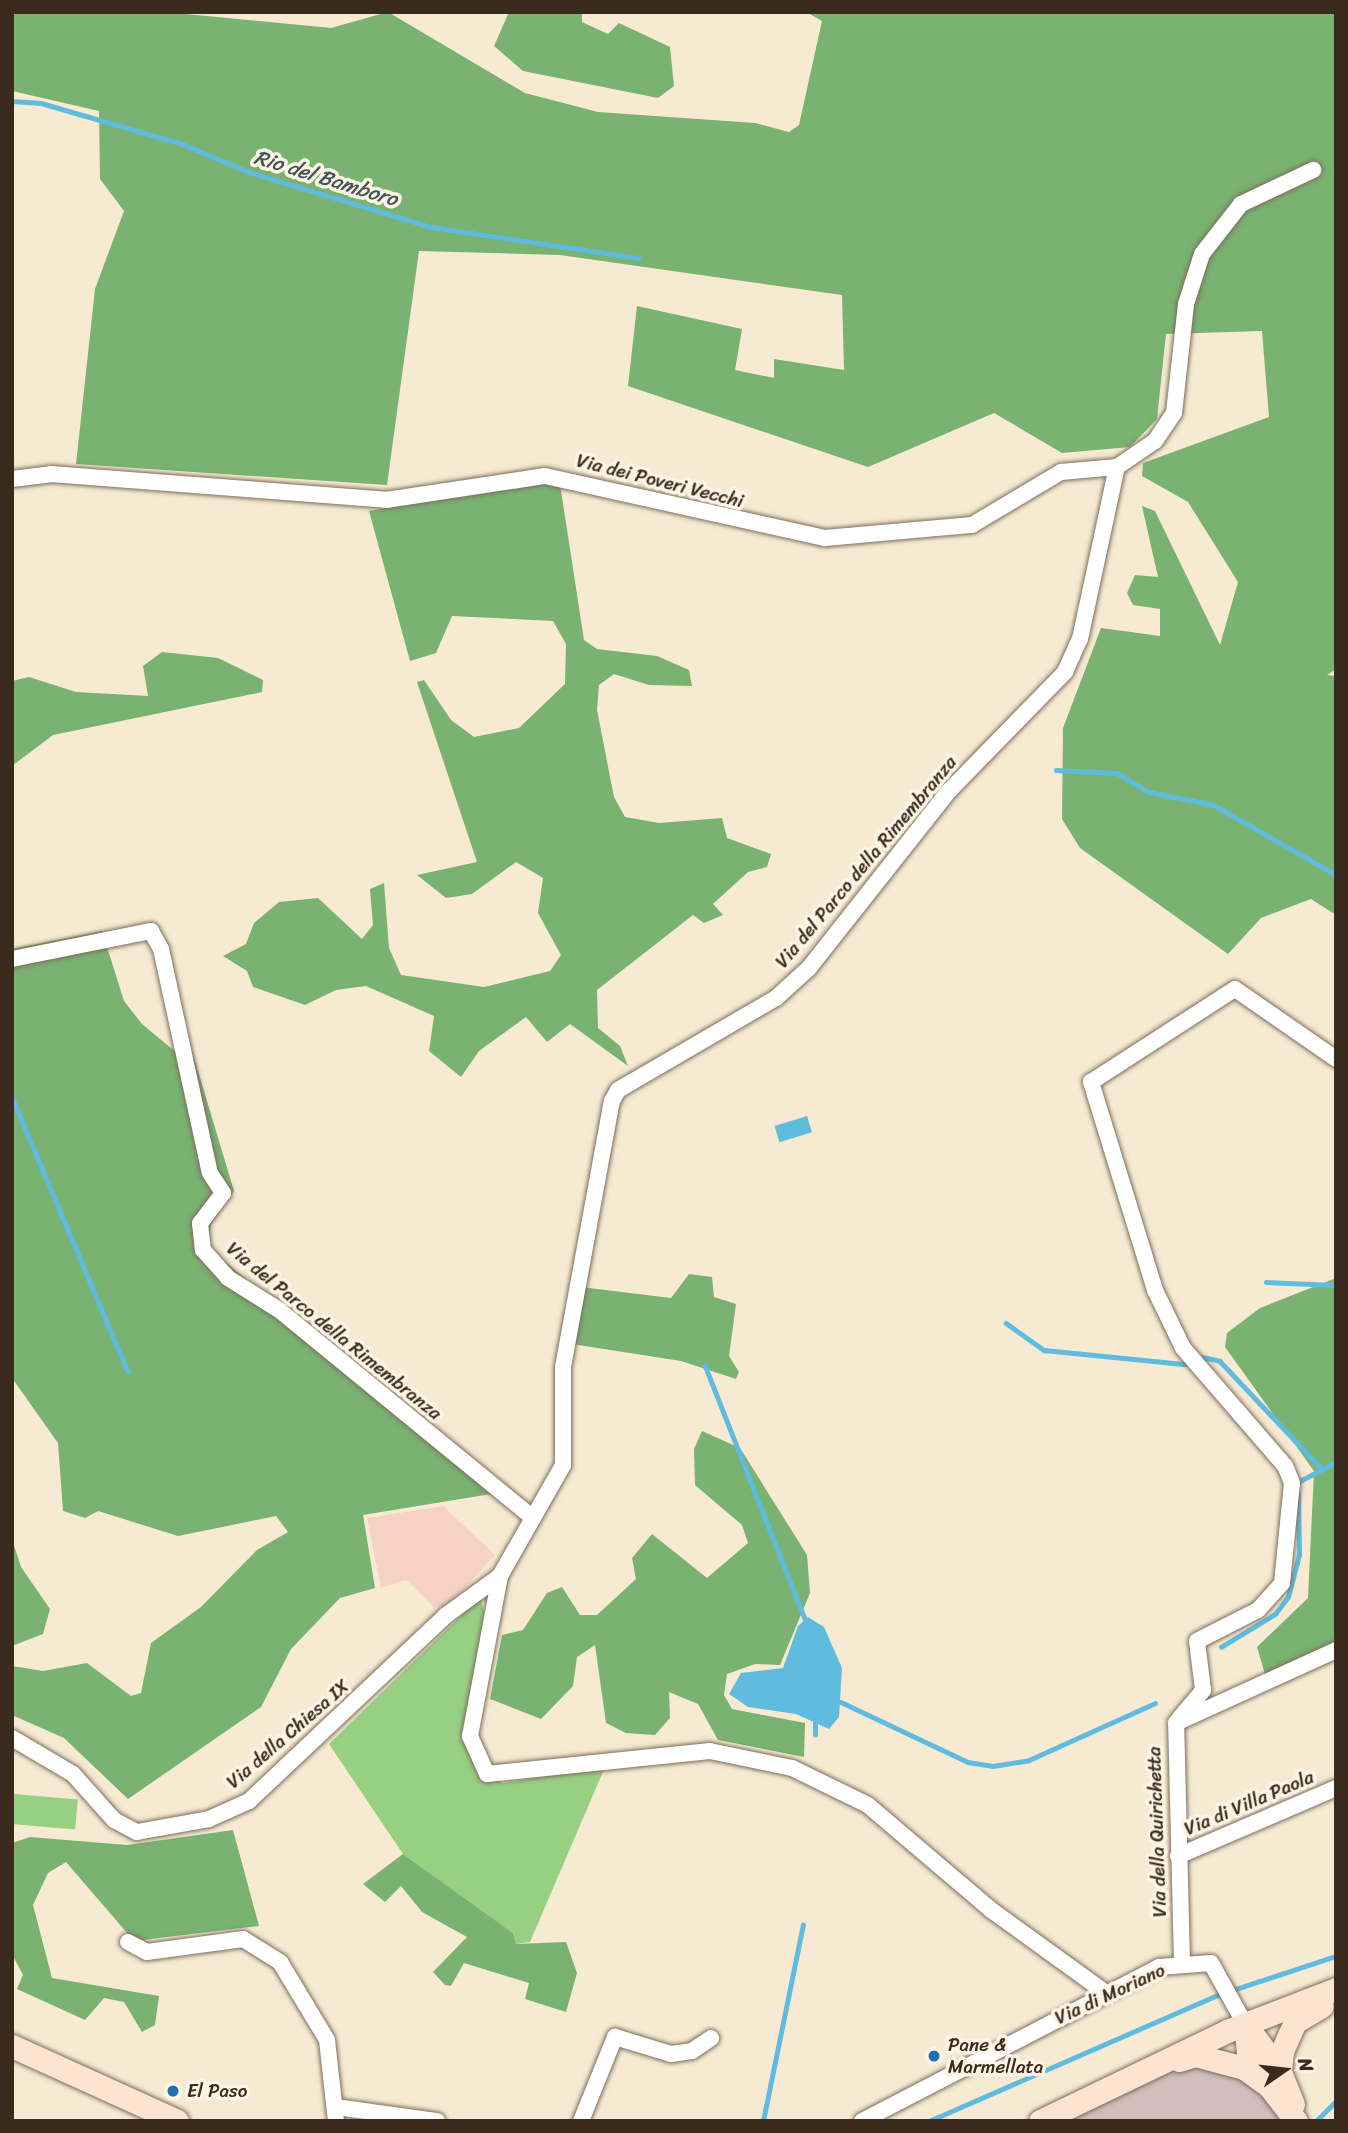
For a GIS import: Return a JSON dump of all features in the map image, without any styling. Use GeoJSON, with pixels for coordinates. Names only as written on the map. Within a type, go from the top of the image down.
{"type":"FeatureCollection","features":[{"type":"Feature","properties":{"kind":"main road"},"geometry":{"type":"LineString","coordinates":[[1040,2121],[1153,2067],[1241,2017],[1336,1989]]}},
{"type":"Feature","properties":{"kind":"main road"},"geometry":{"type":"LineString","coordinates":[[1274,2078],[1295,2022],[1336,1998]]}},
{"type":"Feature","properties":{"kind":"main road"},"geometry":{"type":"LineString","coordinates":[[1241,2017],[1248,2060],[1274,2078],[1297,2121]]}},
{"type":"Feature","properties":{"kind":"main road"},"geometry":{"type":"LineString","coordinates":[[12,2046],[177,2121]]}},
{"type":"Feature","properties":{"kind":"main road"},"geometry":{"type":"LineString","coordinates":[[1153,2067],[1195,2055],[1234,2064],[1274,2078]]}},
{"type":"Feature","properties":{"kind":"street"},"geometry":{"type":"LineString","coordinates":[[1117,467],[1155,441],[1174,413],[1186,304],[1202,254],[1241,204],[1313,170]]}},
{"type":"Feature","properties":{"kind":"street","name":"Via dei Poveri Vecchi"},"geometry":{"type":"LineString","coordinates":[[12,479],[77,475],[386,500],[545,476],[825,538],[972,525],[1061,472],[1117,467]]}},
{"type":"Feature","properties":{"kind":"street","name":"Via del Parco della Rimembranza"},"geometry":{"type":"LineString","coordinates":[[1106,1993],[990,1909],[868,1805],[792,1768],[710,1751],[487,1774],[470,1736],[500,1576],[563,1465],[563,1367],[612,1101],[618,1090],[776,998],[809,968],[948,792],[1065,672],[1080,639],[1117,467]]}},
{"type":"Feature","properties":{"kind":"street","name":"Via del Parco della Rimembranza"},"geometry":{"type":"LineString","coordinates":[[12,959],[151,930],[161,949],[210,1173],[223,1194],[200,1223],[203,1250],[228,1278],[279,1310],[533,1518]]}},
{"type":"Feature","properties":{"kind":"street"},"geometry":{"type":"LineString","coordinates":[[1179,1719],[1203,1690],[1197,1641],[1258,1610],[1282,1583],[1292,1483],[1285,1466],[1183,1348],[1155,1290],[1091,1082],[1235,989],[1336,1059]]}},
{"type":"Feature","properties":{"kind":"street","name":"Via della Chiesa IX"},"geometry":{"type":"LineString","coordinates":[[12,1738],[73,1774],[114,1820],[137,1832],[209,1819],[249,1801],[445,1616],[500,1576]]}},
{"type":"Feature","properties":{"kind":"street"},"geometry":{"type":"LineString","coordinates":[[1179,1719],[1336,1650]]}},
{"type":"Feature","properties":{"kind":"street","name":"Via della Quirichetta"},"geometry":{"type":"LineString","coordinates":[[1179,1719],[1178,1856],[1182,1963]]}},
{"type":"Feature","properties":{"kind":"street","name":"Via di Villa Paola"},"geometry":{"type":"LineString","coordinates":[[1178,1856],[1336,1788]]}},
{"type":"Feature","properties":{"kind":"street"},"geometry":{"type":"LineString","coordinates":[[128,1942],[147,1952],[243,1939],[280,1962],[327,2040],[336,2114],[437,2121]]}},
{"type":"Feature","properties":{"kind":"street","name":"Via di Moriano"},"geometry":{"type":"LineString","coordinates":[[862,2121],[1106,1993],[1182,1963],[1211,1964],[1221,1973],[1241,2017]]}},
{"type":"Feature","properties":{"kind":"street"},"geometry":{"type":"LineString","coordinates":[[581,2121],[615,2037],[671,2054],[711,2038]]}},
{"type":"Feature","properties":{"kind":"shaded area"},"geometry":{"type":"Polygon","coordinates":[[[443,1506],[495,1555],[450,1604],[434,1607],[406,1580],[381,1588],[367,1518],[443,1506]]]}},
{"type":"Feature","properties":{"kind":"shaded area"},"geometry":{"type":"Polygon","coordinates":[[[1187,2065],[1243,2075],[1288,2121],[1048,2121],[1187,2065]]]}},
{"type":"Feature","properties":{"kind":"green space"},"geometry":{"type":"Polygon","coordinates":[[[12,12],[165,12],[331,28],[388,12],[525,93],[598,112],[755,123],[789,132],[799,125],[822,21],[806,12],[1336,12],[1336,669],[1327,675],[1336,676],[1336,915],[1311,899],[1261,918],[1228,954],[1080,848],[1062,819],[1063,728],[1101,628],[1160,636],[1160,609],[1133,605],[1127,593],[1135,575],[1158,577],[1142,506],[1155,511],[1220,645],[1238,582],[1188,502],[1142,476],[1143,463],[1269,417],[1262,331],[1166,334],[1157,419],[1130,447],[1062,453],[994,413],[868,467],[628,386],[637,306],[742,329],[735,370],[774,378],[774,359],[844,370],[842,295],[560,255],[419,251],[387,485],[76,464],[95,289],[124,211],[100,179],[99,111],[12,91],[12,12]]]}},
{"type":"Feature","properties":{"kind":"green space"},"geometry":{"type":"Polygon","coordinates":[[[509,12],[582,12],[582,22],[608,34],[619,23],[670,47],[674,86],[658,98],[523,71],[494,46],[509,12]]]}},
{"type":"Feature","properties":{"kind":"green space"},"geometry":{"type":"Polygon","coordinates":[[[527,483],[560,484],[584,640],[597,649],[657,656],[689,670],[692,686],[649,685],[614,674],[599,685],[597,710],[614,797],[625,817],[659,823],[722,818],[727,838],[771,854],[767,867],[748,872],[713,904],[723,915],[704,923],[693,915],[597,990],[598,1028],[620,1046],[628,1066],[570,1024],[547,1042],[526,1017],[479,1051],[461,1077],[429,1051],[434,1016],[366,986],[336,990],[305,1005],[253,987],[247,971],[223,956],[246,944],[254,923],[279,902],[318,898],[362,939],[373,925],[370,889],[384,883],[389,948],[401,975],[484,987],[550,971],[561,955],[538,913],[543,878],[516,862],[472,894],[446,898],[417,875],[477,862],[417,682],[424,680],[451,720],[474,737],[519,728],[565,684],[566,644],[553,621],[452,616],[436,653],[410,661],[369,511],[527,483]]]}},
{"type":"Feature","properties":{"kind":"green space"},"geometry":{"type":"Polygon","coordinates":[[[162,652],[218,658],[263,680],[262,692],[53,735],[12,766],[12,681],[29,677],[76,692],[148,696],[143,666],[162,652]]]}},
{"type":"Feature","properties":{"kind":"green space"},"geometry":{"type":"Polygon","coordinates":[[[102,931],[124,1001],[142,1024],[178,1054],[192,1051],[234,1191],[211,1224],[208,1247],[497,1493],[363,1515],[375,1588],[340,1598],[291,1649],[261,1707],[128,1799],[64,1738],[12,1715],[12,1666],[43,1671],[87,1663],[131,1696],[141,1693],[151,1643],[201,1607],[257,1550],[288,1532],[276,1516],[178,1536],[98,1511],[85,1518],[63,1511],[58,1443],[12,1378],[12,949],[102,931]]]}},
{"type":"Feature","properties":{"kind":"green space"},"geometry":{"type":"Polygon","coordinates":[[[689,1274],[712,1277],[714,1297],[736,1304],[729,1356],[739,1372],[736,1379],[681,1361],[572,1344],[581,1287],[671,1298],[689,1274]]]}},
{"type":"Feature","properties":{"kind":"green space"},"geometry":{"type":"Polygon","coordinates":[[[1336,1278],[1336,1641],[1265,1674],[1257,1647],[1308,1598],[1314,1471],[1225,1347],[1227,1333],[1260,1308],[1336,1278]]]}},
{"type":"Feature","properties":{"kind":"green space"},"geometry":{"type":"Polygon","coordinates":[[[702,1431],[740,1448],[807,1555],[810,1593],[780,1665],[755,1664],[727,1674],[724,1695],[732,1709],[805,1723],[804,1757],[718,1740],[698,1704],[669,1692],[670,1718],[655,1735],[626,1733],[606,1723],[595,1645],[577,1657],[573,1686],[541,1719],[490,1699],[502,1635],[523,1630],[547,1593],[562,1587],[580,1615],[597,1615],[636,1579],[632,1558],[652,1534],[707,1578],[748,1543],[742,1525],[695,1485],[694,1449],[702,1431]]]}},
{"type":"Feature","properties":{"kind":"green space"},"geometry":{"type":"Polygon","coordinates":[[[12,1539],[21,1567],[50,1609],[43,1634],[12,1646],[12,1539]]]}},
{"type":"Feature","properties":{"kind":"green space"},"geometry":{"type":"Polygon","coordinates":[[[480,1597],[484,1611],[467,1741],[479,1773],[503,1783],[605,1767],[530,1942],[516,1944],[513,1933],[403,1854],[329,1744],[480,1597]]]}},
{"type":"Feature","properties":{"kind":"green space"},"geometry":{"type":"Polygon","coordinates":[[[14,1794],[78,1800],[75,1829],[12,1824],[14,1794]]]}},
{"type":"Feature","properties":{"kind":"green space"},"geometry":{"type":"Polygon","coordinates":[[[233,1830],[259,1926],[134,1941],[66,1862],[48,1873],[33,1905],[52,1978],[159,1996],[155,2025],[142,2032],[124,2002],[104,1998],[85,2020],[17,1989],[23,1975],[12,1954],[12,1843],[30,1837],[127,1845],[233,1830]]]}},
{"type":"Feature","properties":{"kind":"green space"},"geometry":{"type":"Polygon","coordinates":[[[403,1854],[513,1933],[516,1944],[566,1942],[577,1973],[566,2012],[525,1999],[529,1983],[464,1963],[451,1986],[445,1985],[433,1972],[467,1937],[422,1912],[401,1886],[385,1902],[363,1884],[403,1854]]]}},
{"type":"Feature","properties":{"kind":"water"},"geometry":{"type":"Polygon","coordinates":[[[807,1116],[812,1132],[779,1142],[774,1126],[807,1116]]]}},
{"type":"Feature","properties":{"kind":"water"},"geometry":{"type":"Polygon","coordinates":[[[808,1617],[824,1627],[842,1668],[839,1717],[829,1729],[796,1714],[748,1707],[729,1694],[741,1673],[783,1668],[798,1626],[808,1617]]]}},
{"type":"Feature","properties":{"kind":"waterway","name":"Rio del Bamboro"},"geometry":{"type":"LineString","coordinates":[[12,101],[41,103],[180,143],[249,172],[431,227],[639,258]]}},
{"type":"Feature","properties":{"kind":"waterway"},"geometry":{"type":"LineString","coordinates":[[1056,770],[1117,773],[1149,792],[1214,805],[1336,875]]}},
{"type":"Feature","properties":{"kind":"waterway"},"geometry":{"type":"LineString","coordinates":[[12,1097],[128,1372]]}},
{"type":"Feature","properties":{"kind":"waterway"},"geometry":{"type":"LineString","coordinates":[[1266,1282],[1336,1285]]}},
{"type":"Feature","properties":{"kind":"waterway"},"geometry":{"type":"LineString","coordinates":[[1006,1323],[1044,1350],[1185,1364]]}},
{"type":"Feature","properties":{"kind":"waterway"},"geometry":{"type":"LineString","coordinates":[[1203,1357],[1220,1361],[1320,1467]]}},
{"type":"Feature","properties":{"kind":"waterway"},"geometry":{"type":"LineString","coordinates":[[705,1365],[805,1619]]}},
{"type":"Feature","properties":{"kind":"waterway"},"geometry":{"type":"LineString","coordinates":[[1298,1482],[1336,1462]]}},
{"type":"Feature","properties":{"kind":"waterway"},"geometry":{"type":"LineString","coordinates":[[1221,1647],[1275,1614],[1288,1597],[1299,1555],[1298,1494]]}},
{"type":"Feature","properties":{"kind":"waterway"},"geometry":{"type":"LineString","coordinates":[[841,1702],[968,1762],[993,1766],[1029,1760],[1155,1703]]}},
{"type":"Feature","properties":{"kind":"waterway"},"geometry":{"type":"LineString","coordinates":[[815,1722],[815,1735]]}},
{"type":"Feature","properties":{"kind":"waterway"},"geometry":{"type":"LineString","coordinates":[[763,2121],[803,1925]]}},
{"type":"Feature","properties":{"kind":"waterway"},"geometry":{"type":"LineString","coordinates":[[1230,1991],[1336,1956]]}},
{"type":"Feature","properties":{"kind":"waterway"},"geometry":{"type":"LineString","coordinates":[[929,2121],[1222,1993]]}},
{"type":"Feature","properties":{"kind":"waterway"},"geometry":{"type":"LineString","coordinates":[[1316,2121],[1336,2101]]}},
{"type":"Feature","properties":{"kind":"place","name":"Pane & Marmellata"},"geometry":{"type":"Point","coordinates":[934,2056]}},
{"type":"Feature","properties":{"kind":"place","name":"El Paso"},"geometry":{"type":"Point","coordinates":[173,2091]}}]}
